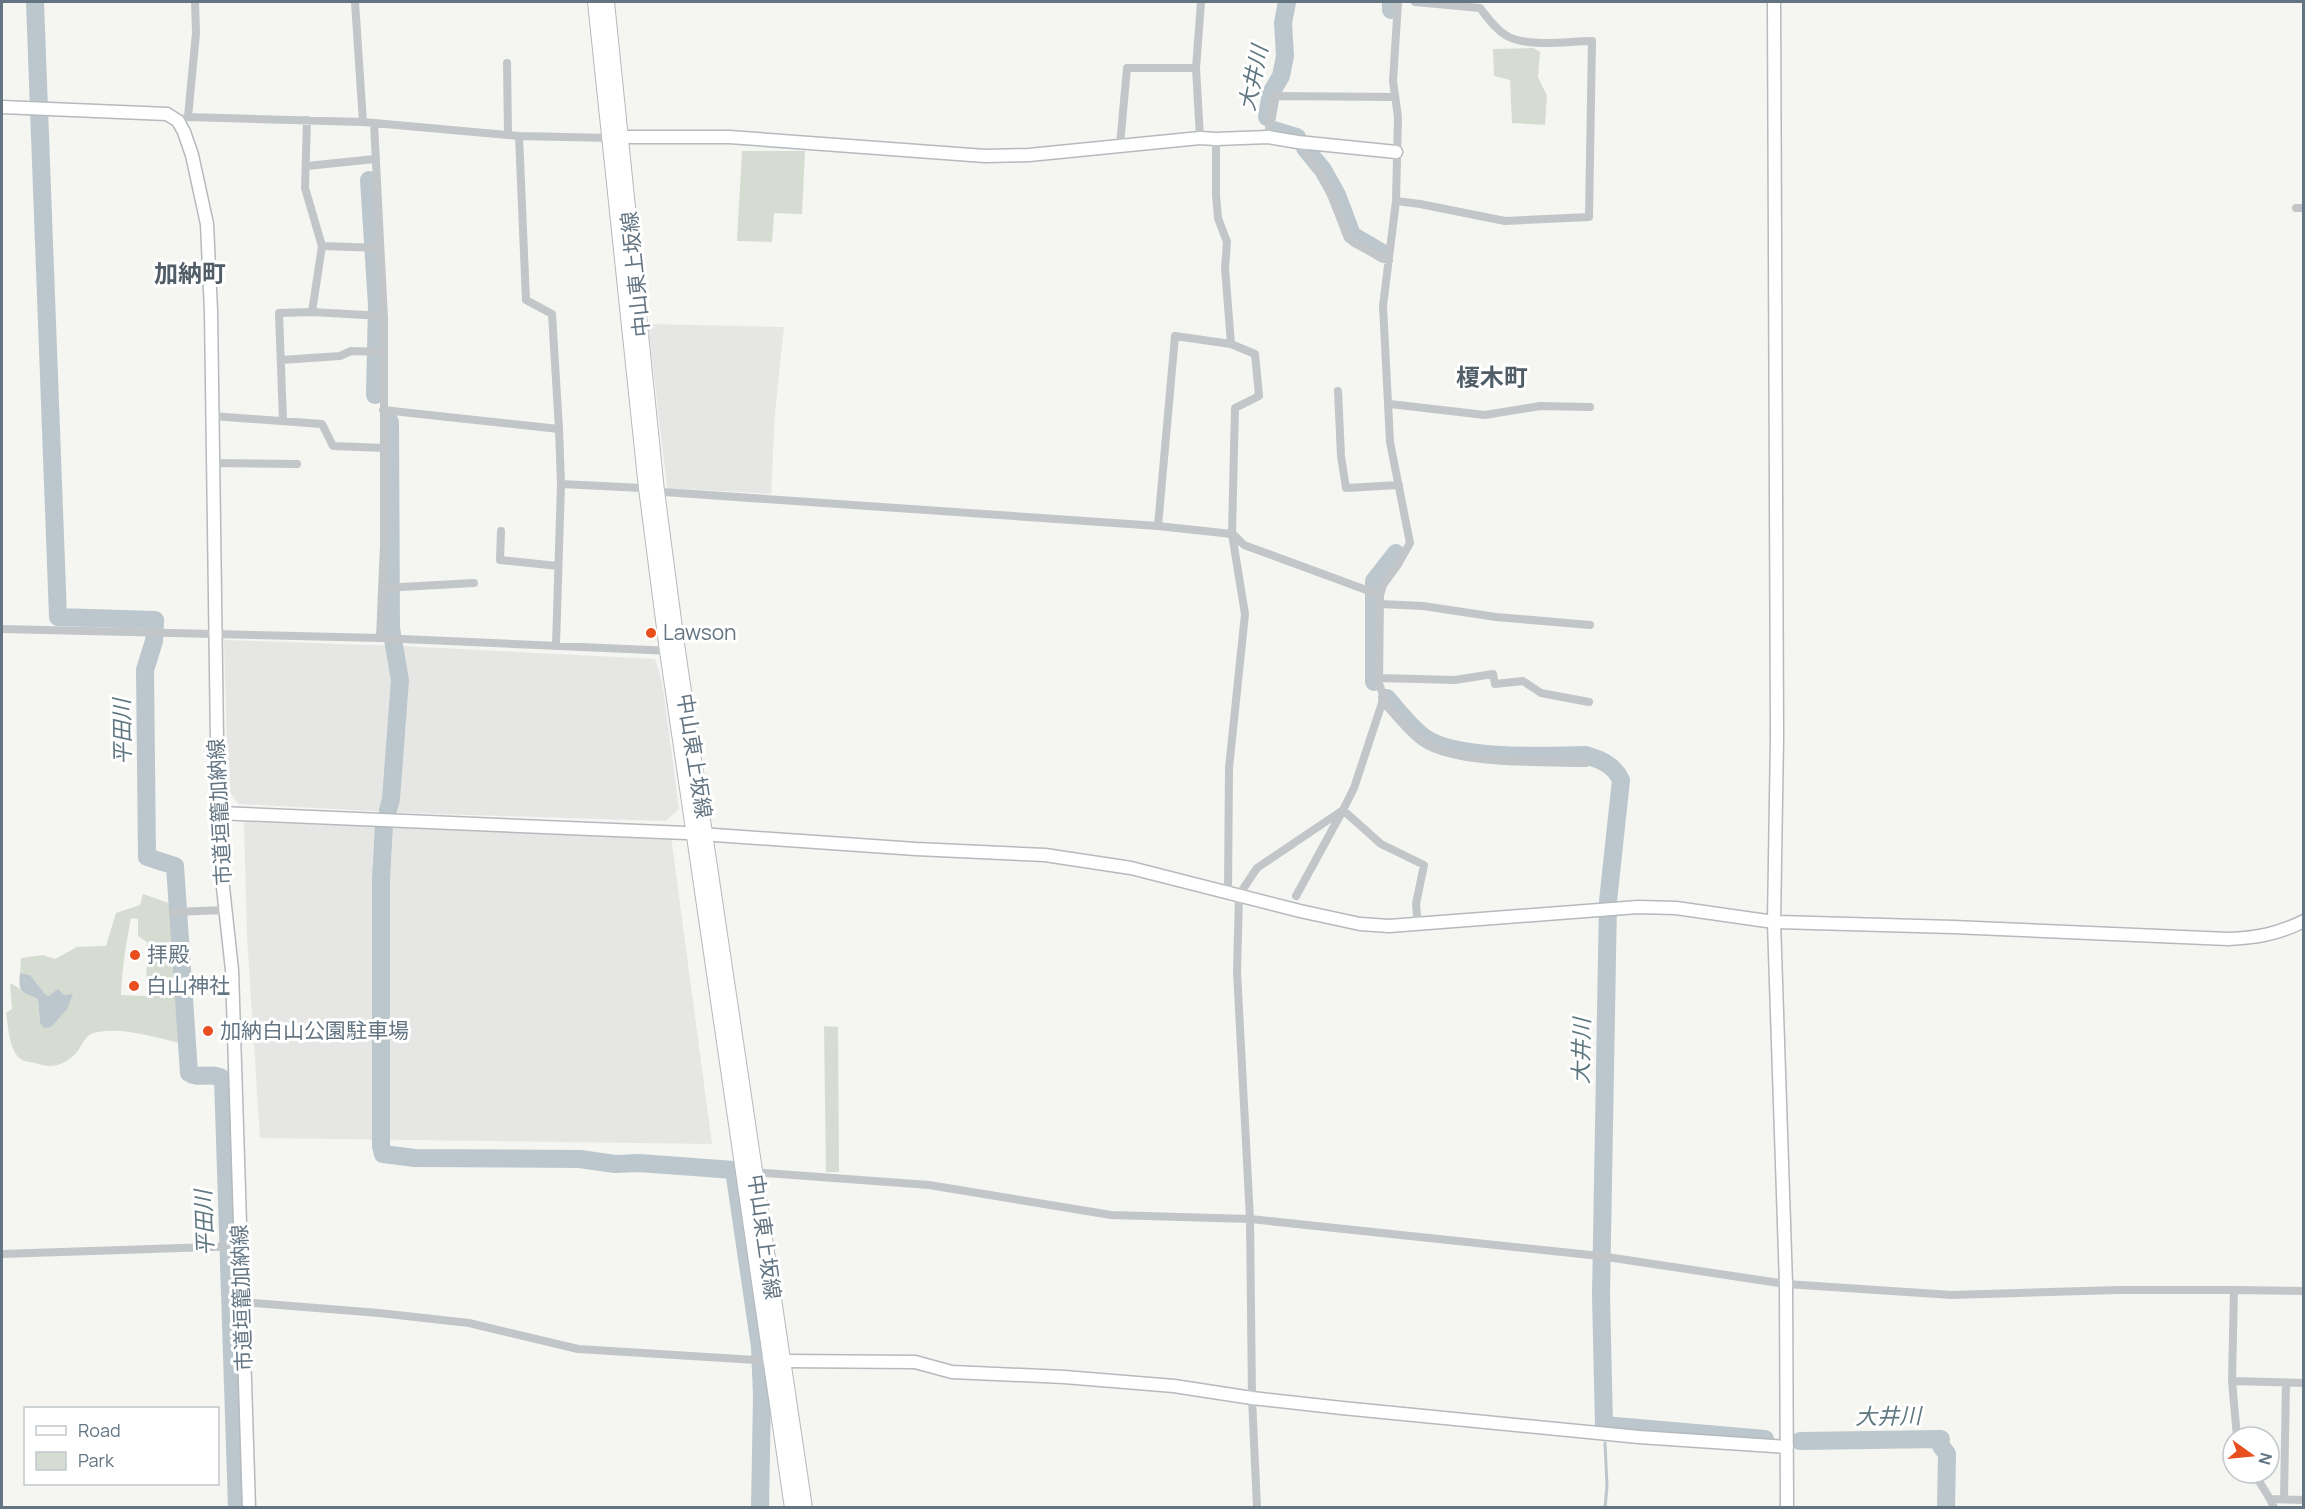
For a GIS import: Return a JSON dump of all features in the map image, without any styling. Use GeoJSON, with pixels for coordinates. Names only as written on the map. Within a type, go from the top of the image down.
{"type":"FeatureCollection","features":[{"type":"Feature","properties":{"kind":"main road","name":"中山東上坂線"},"geometry":{"type":"LineString","coordinates":[[595,2],[616,138]]}},
{"type":"Feature","properties":{"kind":"main road","name":"中山東上坂線"},"geometry":{"type":"LineString","coordinates":[[607,2],[616,138],[652,489],[673,651],[749,1172],[768,1361],[792,1508]]}},
{"type":"Feature","properties":{"kind":"main road","name":"中山東上坂線"},"geometry":{"type":"LineString","coordinates":[[768,1361],[805,1508]]}},
{"type":"Feature","properties":{"kind":"street"},"geometry":{"type":"LineString","coordinates":[[183,119],[196,33],[195,2]]}},
{"type":"Feature","properties":{"kind":"street"},"geometry":{"type":"LineString","coordinates":[[356,2],[363,122]]}},
{"type":"Feature","properties":{"kind":"street"},"geometry":{"type":"LineString","coordinates":[[1200,138],[1196,68],[1201,2]]}},
{"type":"Feature","properties":{"kind":"street"},"geometry":{"type":"LineString","coordinates":[[1296,896],[1353,788],[1383,702],[1379,678],[1377,596],[1410,543],[1390,442],[1390,404],[1383,306],[1396,201],[1398,117],[1393,81],[1398,2]]}},
{"type":"Feature","properties":{"kind":"street"},"geometry":{"type":"LineString","coordinates":[[1396,201],[1505,221],[1589,217],[1592,41],[1518,40],[1506,35],[1480,8],[1415,2]]}},
{"type":"Feature","properties":{"kind":"street"},"geometry":{"type":"LineString","coordinates":[[1774,2],[1777,725],[1774,922],[1786,1284],[1787,1508]]}},
{"type":"Feature","properties":{"kind":"street"},"geometry":{"type":"LineString","coordinates":[[507,63],[508,135]]}},
{"type":"Feature","properties":{"kind":"street"},"geometry":{"type":"LineString","coordinates":[[1120,145],[1127,68],[1196,68]]}},
{"type":"Feature","properties":{"kind":"street"},"geometry":{"type":"LineString","coordinates":[[1268,137],[1274,96],[1394,97]]}},
{"type":"Feature","properties":{"kind":"street"},"geometry":{"type":"LineString","coordinates":[[2,107],[167,114],[183,119],[363,122],[452,132],[519,136],[729,137],[985,156],[1200,138],[1268,137],[1396,152]]}},
{"type":"Feature","properties":{"kind":"street","name":"市道垣籠加納線"},"geometry":{"type":"LineString","coordinates":[[183,119],[184,132],[192,155],[207,224],[213,416],[218,813],[220,860],[232,970],[249,1508]]}},
{"type":"Feature","properties":{"kind":"street"},"geometry":{"type":"LineString","coordinates":[[307,120],[305,188],[322,246],[312,312]]}},
{"type":"Feature","properties":{"kind":"street"},"geometry":{"type":"LineString","coordinates":[[374,123],[383,316],[388,588],[380,638]]}},
{"type":"Feature","properties":{"kind":"street"},"geometry":{"type":"LineString","coordinates":[[519,136],[526,300],[552,314],[561,484],[556,646]]}},
{"type":"Feature","properties":{"kind":"street"},"geometry":{"type":"LineString","coordinates":[[1216,139],[1218,218],[1227,242],[1225,268],[1230,344]]}},
{"type":"Feature","properties":{"kind":"street"},"geometry":{"type":"LineString","coordinates":[[1298,142],[1325,180],[1348,237],[1354,243],[1389,261]]}},
{"type":"Feature","properties":{"kind":"street"},"geometry":{"type":"LineString","coordinates":[[307,166],[375,159]]}},
{"type":"Feature","properties":{"kind":"street"},"geometry":{"type":"LineString","coordinates":[[322,246],[380,248]]}},
{"type":"Feature","properties":{"kind":"street"},"geometry":{"type":"LineString","coordinates":[[282,421],[279,313],[312,312],[383,316]]}},
{"type":"Feature","properties":{"kind":"street"},"geometry":{"type":"LineString","coordinates":[[1158,526],[1175,336],[1230,344],[1255,354],[1259,396],[1235,408],[1232,534],[1245,614],[1229,768],[1250,1219],[1252,1398],[1257,1508]]}},
{"type":"Feature","properties":{"kind":"street"},"geometry":{"type":"LineString","coordinates":[[281,360],[340,356],[351,351],[384,352]]}},
{"type":"Feature","properties":{"kind":"street"},"geometry":{"type":"LineString","coordinates":[[1338,392],[1341,456],[1346,488],[1399,485]]}},
{"type":"Feature","properties":{"kind":"street"},"geometry":{"type":"LineString","coordinates":[[1390,404],[1485,415],[1540,406],[1590,407]]}},
{"type":"Feature","properties":{"kind":"street"},"geometry":{"type":"LineString","coordinates":[[383,410],[559,429]]}},
{"type":"Feature","properties":{"kind":"street"},"geometry":{"type":"LineString","coordinates":[[213,416],[322,424],[333,446],[384,448]]}},
{"type":"Feature","properties":{"kind":"street"},"geometry":{"type":"LineString","coordinates":[[213,463],[297,464]]}},
{"type":"Feature","properties":{"kind":"street"},"geometry":{"type":"LineString","coordinates":[[561,484],[1158,526],[1232,534],[1244,545],[1377,596],[1423,606],[1496,617],[1590,625]]}},
{"type":"Feature","properties":{"kind":"street"},"geometry":{"type":"LineString","coordinates":[[501,531],[500,560],[558,566]]}},
{"type":"Feature","properties":{"kind":"street"},"geometry":{"type":"LineString","coordinates":[[388,588],[474,583]]}},
{"type":"Feature","properties":{"kind":"street"},"geometry":{"type":"LineString","coordinates":[[2,629],[393,638],[673,651]]}},
{"type":"Feature","properties":{"kind":"street"},"geometry":{"type":"LineString","coordinates":[[1379,678],[1455,680],[1493,674],[1496,684],[1522,681],[1541,693],[1589,702]]}},
{"type":"Feature","properties":{"kind":"street"},"geometry":{"type":"LineString","coordinates":[[1383,702],[1407,727],[1434,747],[1458,756],[1586,763]]}},
{"type":"Feature","properties":{"kind":"street"},"geometry":{"type":"LineString","coordinates":[[1343,810],[1381,844],[1424,865],[1416,904],[1418,926]]}},
{"type":"Feature","properties":{"kind":"street"},"geometry":{"type":"LineString","coordinates":[[1234,894],[1257,868],[1343,810]]}},
{"type":"Feature","properties":{"kind":"street"},"geometry":{"type":"LineString","coordinates":[[218,813],[699,833],[916,849],[1045,855],[1131,868],[1360,924],[1389,926],[1418,926],[1608,909],[1676,908],[1774,922],[2228,939],[2257,938],[2277,933],[2304,921]]}},
{"type":"Feature","properties":{"kind":"street"},"geometry":{"type":"LineString","coordinates":[[173,912],[226,910]]}},
{"type":"Feature","properties":{"kind":"street"},"geometry":{"type":"LineString","coordinates":[[749,1172],[929,1185],[1112,1215],[1250,1219],[1604,1256],[1786,1284],[1952,1295],[2119,1290],[2304,1291]]}},
{"type":"Feature","properties":{"kind":"street"},"geometry":{"type":"LineString","coordinates":[[2,1254],[241,1246]]}},
{"type":"Feature","properties":{"kind":"street"},"geometry":{"type":"LineString","coordinates":[[2235,1290],[2232,1381],[2236,1425]]}},
{"type":"Feature","properties":{"kind":"street"},"geometry":{"type":"LineString","coordinates":[[242,1302],[469,1323],[578,1349],[768,1361],[915,1362],[952,1372],[1064,1377],[1174,1386],[1252,1398],[1628,1436],[1787,1447]]}},
{"type":"Feature","properties":{"kind":"street"},"geometry":{"type":"LineString","coordinates":[[2232,1381],[2304,1383]]}},
{"type":"Feature","properties":{"kind":"street"},"geometry":{"type":"LineString","coordinates":[[2284,1499],[2286,1383]]}},
{"type":"Feature","properties":{"kind":"street"},"geometry":{"type":"LineString","coordinates":[[2261,1485],[2272,1503],[2284,1499],[2304,1500]]}},
{"type":"Feature","properties":{"kind":"shaded area"},"geometry":{"type":"Polygon","coordinates":[[[648,324],[784,327],[775,412],[771,494],[667,488],[648,324]]]}},
{"type":"Feature","properties":{"kind":"shaded area"},"geometry":{"type":"Polygon","coordinates":[[[224,640],[401,646],[655,659],[662,681],[679,809],[666,821],[408,813],[238,804],[228,789],[224,640]]]}},
{"type":"Feature","properties":{"kind":"shaded area"},"geometry":{"type":"Polygon","coordinates":[[[244,822],[671,836],[712,1144],[260,1138],[247,937],[244,822]]]}},
{"type":"Feature","properties":{"kind":"shaded area"},"geometry":{"type":"Polygon","coordinates":[[[20,973],[30,975],[46,995],[49,996],[58,989],[64,995],[73,994],[67,1009],[51,1027],[44,1028],[40,1023],[38,999],[20,988],[20,973]]]}},
{"type":"Feature","properties":{"kind":"green space"},"geometry":{"type":"Polygon","coordinates":[[[1533,48],[1540,52],[1538,77],[1547,96],[1545,125],[1512,123],[1510,80],[1494,76],[1493,49],[1533,48]]]}},
{"type":"Feature","properties":{"kind":"green space"},"geometry":{"type":"Polygon","coordinates":[[[742,151],[805,151],[802,214],[774,213],[772,242],[737,241],[742,151]]]}},
{"type":"Feature","properties":{"kind":"green space"},"geometry":{"type":"Polygon","coordinates":[[[143,894],[169,903],[184,1044],[141,1034],[108,1031],[93,1033],[68,1060],[55,1066],[46,1066],[20,1058],[15,1053],[11,1042],[6,1013],[12,1009],[10,983],[38,999],[40,1023],[49,996],[30,975],[20,973],[21,958],[43,955],[55,959],[77,947],[106,946],[116,913],[140,905],[143,894]],[[131,918],[121,995],[146,996],[147,942],[138,936],[138,919],[131,918]]]}},
{"type":"Feature","properties":{"kind":"green space"},"geometry":{"type":"Polygon","coordinates":[[[824,1026],[838,1027],[839,1172],[826,1172],[824,1026]]]}},
{"type":"Feature","properties":{"kind":"waterway","name":"平田川"},"geometry":{"type":"LineString","coordinates":[[35,2],[58,617],[155,620],[154,641],[145,670],[147,857],[175,866],[189,1073],[223,1079],[237,1508]]}},
{"type":"Feature","properties":{"kind":"waterway","name":"大井川"},"geometry":{"type":"LineString","coordinates":[[1267,117],[1271,93],[1281,76],[1285,56],[1283,23],[1287,2]]}},
{"type":"Feature","properties":{"kind":"waterway"},"geometry":{"type":"LineString","coordinates":[[1391,2],[1391,10]]}},
{"type":"Feature","properties":{"kind":"waterway","name":"大井川"},"geometry":{"type":"LineString","coordinates":[[1274,130],[1297,137]]}},
{"type":"Feature","properties":{"kind":"waterway","name":"大井川"},"geometry":{"type":"LineString","coordinates":[[1305,148],[1323,170],[1337,195],[1352,235],[1384,254]]}},
{"type":"Feature","properties":{"kind":"waterway"},"geometry":{"type":"LineString","coordinates":[[369,180],[377,305],[375,395]]}},
{"type":"Feature","properties":{"kind":"waterway"},"geometry":{"type":"LineString","coordinates":[[388,810],[391,799],[400,680],[391,628],[390,422]]}},
{"type":"Feature","properties":{"kind":"waterway","name":"大井川"},"geometry":{"type":"LineString","coordinates":[[1374,682],[1374,581],[1396,553]]}},
{"type":"Feature","properties":{"kind":"waterway","name":"大井川"},"geometry":{"type":"LineString","coordinates":[[1387,698],[1420,734],[1439,745],[1458,750],[1502,755],[1585,755],[1606,763],[1615,770],[1621,780],[1608,901],[1601,1295],[1604,1425],[1765,1439]]}},
{"type":"Feature","properties":{"kind":"waterway"},"geometry":{"type":"LineString","coordinates":[[384,825],[381,879],[381,1146],[383,1154],[415,1158],[580,1159],[615,1164],[639,1163],[734,1170],[760,1347],[762,1396],[760,1508]]}},
{"type":"Feature","properties":{"kind":"waterway","name":"大井川"},"geometry":{"type":"LineString","coordinates":[[1800,1441],[1941,1439]]}},
{"type":"Feature","properties":{"kind":"waterway"},"geometry":{"type":"LineString","coordinates":[[1605,1443],[1607,1486],[1605,1508]]}},
{"type":"Feature","properties":{"kind":"waterway","name":"大井川"},"geometry":{"type":"LineString","coordinates":[[1941,1446],[1947,1454],[1946,1508]]}},
{"type":"Feature","properties":{"kind":"place","name":"Lawson"},"geometry":{"type":"Point","coordinates":[651,633]}},
{"type":"Feature","properties":{"kind":"place","name":"拝殿"},"geometry":{"type":"Point","coordinates":[135,955]}},
{"type":"Feature","properties":{"kind":"place","name":"白山神社"},"geometry":{"type":"Point","coordinates":[134,986]}},
{"type":"Feature","properties":{"kind":"place","name":"加納白山公園駐車場"},"geometry":{"type":"Point","coordinates":[208,1031]}},
{"type":"Feature","properties":{"kind":"district","name":"加納町"},"geometry":{"type":"Point","coordinates":[190,274]}},
{"type":"Feature","properties":{"kind":"district","name":"榎木町"},"geometry":{"type":"Point","coordinates":[1492,378]}}]}
